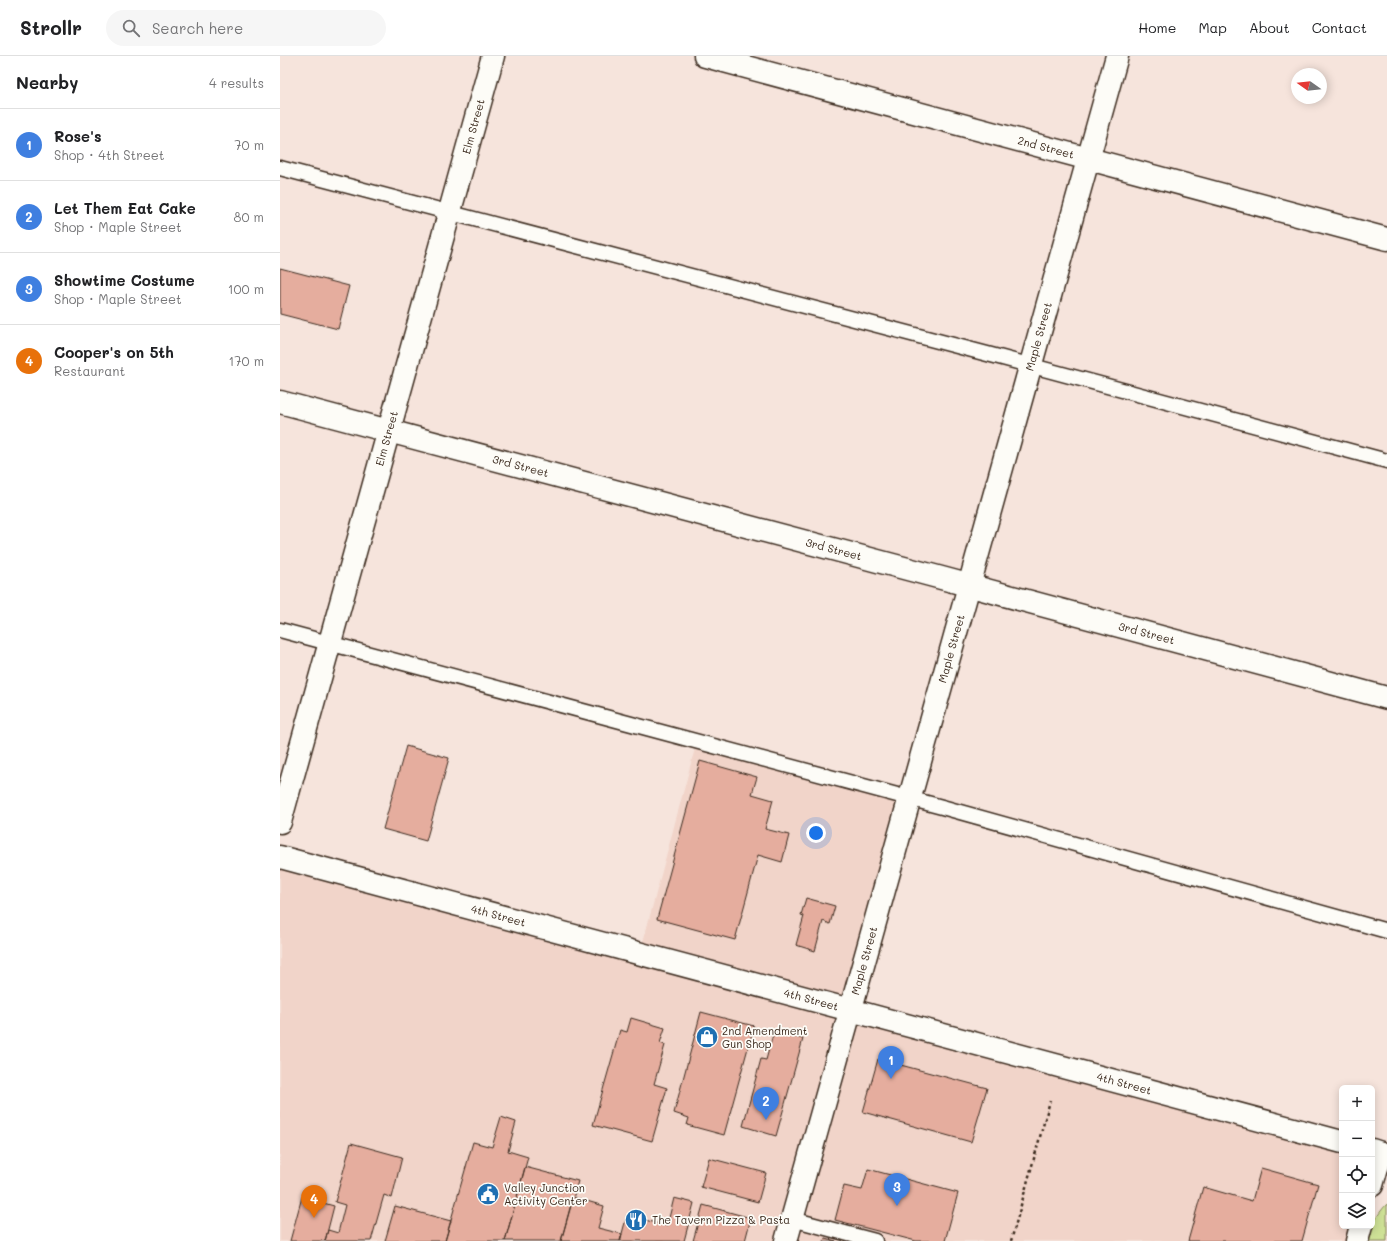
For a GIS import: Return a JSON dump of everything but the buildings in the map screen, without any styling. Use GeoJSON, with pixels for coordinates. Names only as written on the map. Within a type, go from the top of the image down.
{"type":"FeatureCollection","features":[{"type":"Feature","properties":{"kind":"street","name":"Elm Street"},"geometry":{"type":"LineString","coordinates":[[280,822],[493,56]]}},
{"type":"Feature","properties":{"kind":"street","name":"2nd Street"},"geometry":{"type":"LineString","coordinates":[[704,56],[1387,239]]}},
{"type":"Feature","properties":{"kind":"street","name":"Maple Street"},"geometry":{"type":"LineString","coordinates":[[786,1241],[1117,56]]}},
{"type":"Feature","properties":{"kind":"street","name":"3rd Street"},"geometry":{"type":"LineString","coordinates":[[280,402],[1387,698]]}},
{"type":"Feature","properties":{"kind":"street","name":"4th Street"},"geometry":{"type":"LineString","coordinates":[[280,857],[1339,1141]]}},
{"type":"Feature","properties":{"kind":"street"},"geometry":{"type":"LineString","coordinates":[[1375,1173],[1380,1152]]}},
{"type":"Feature","properties":{"kind":"street"},"geometry":{"type":"LineString","coordinates":[[1357,1241],[1360,1229]]}},
{"type":"Feature","properties":{"kind":"lane"},"geometry":{"type":"LineString","coordinates":[[280,168],[1387,461]]}},
{"type":"Feature","properties":{"kind":"lane"},"geometry":{"type":"LineString","coordinates":[[280,630],[910,798],[1387,931]]}},
{"type":"Feature","properties":{"kind":"lane"},"geometry":{"type":"LineString","coordinates":[[792,1219],[875,1241]]}},
{"type":"Feature","properties":{"kind":"path"},"geometry":{"type":"LineString","coordinates":[[1011,1241],[1050,1101]]}},
{"type":"Feature","properties":{"kind":"shaded area"},"geometry":{"type":"Polygon","coordinates":[[[697,741],[910,798],[851,1009],[1339,1141],[1339,1229],[1360,1229],[1357,1241],[280,1241],[280,857],[640,953],[697,741]]]}},
{"type":"Feature","properties":{"kind":"green space"},"geometry":{"type":"Polygon","coordinates":[[[1387,1204],[1387,1241],[1368,1241],[1371,1229],[1375,1229],[1375,1221],[1387,1204]]]}},
{"type":"Feature","properties":{"kind":"place","name":"2nd Amendment Gun Shop"},"geometry":{"type":"Point","coordinates":[707,1037]}},
{"type":"Feature","properties":{"kind":"place","name":"Rose's"},"geometry":{"type":"Point","coordinates":[891,1079]}},
{"type":"Feature","properties":{"kind":"place","name":"Let Them Eat Cake"},"geometry":{"type":"Point","coordinates":[766,1120]}},
{"type":"Feature","properties":{"kind":"place","name":"Valley Junction Activity Center"},"geometry":{"type":"Point","coordinates":[488,1194]}},
{"type":"Feature","properties":{"kind":"place","name":"Showtime Costume"},"geometry":{"type":"Point","coordinates":[897,1206]}},
{"type":"Feature","properties":{"kind":"place","name":"Cooper's on 5th"},"geometry":{"type":"Point","coordinates":[314,1218]}},
{"type":"Feature","properties":{"kind":"place","name":"The Tavern Pizza & Pasta"},"geometry":{"type":"Point","coordinates":[636,1220]}}]}
